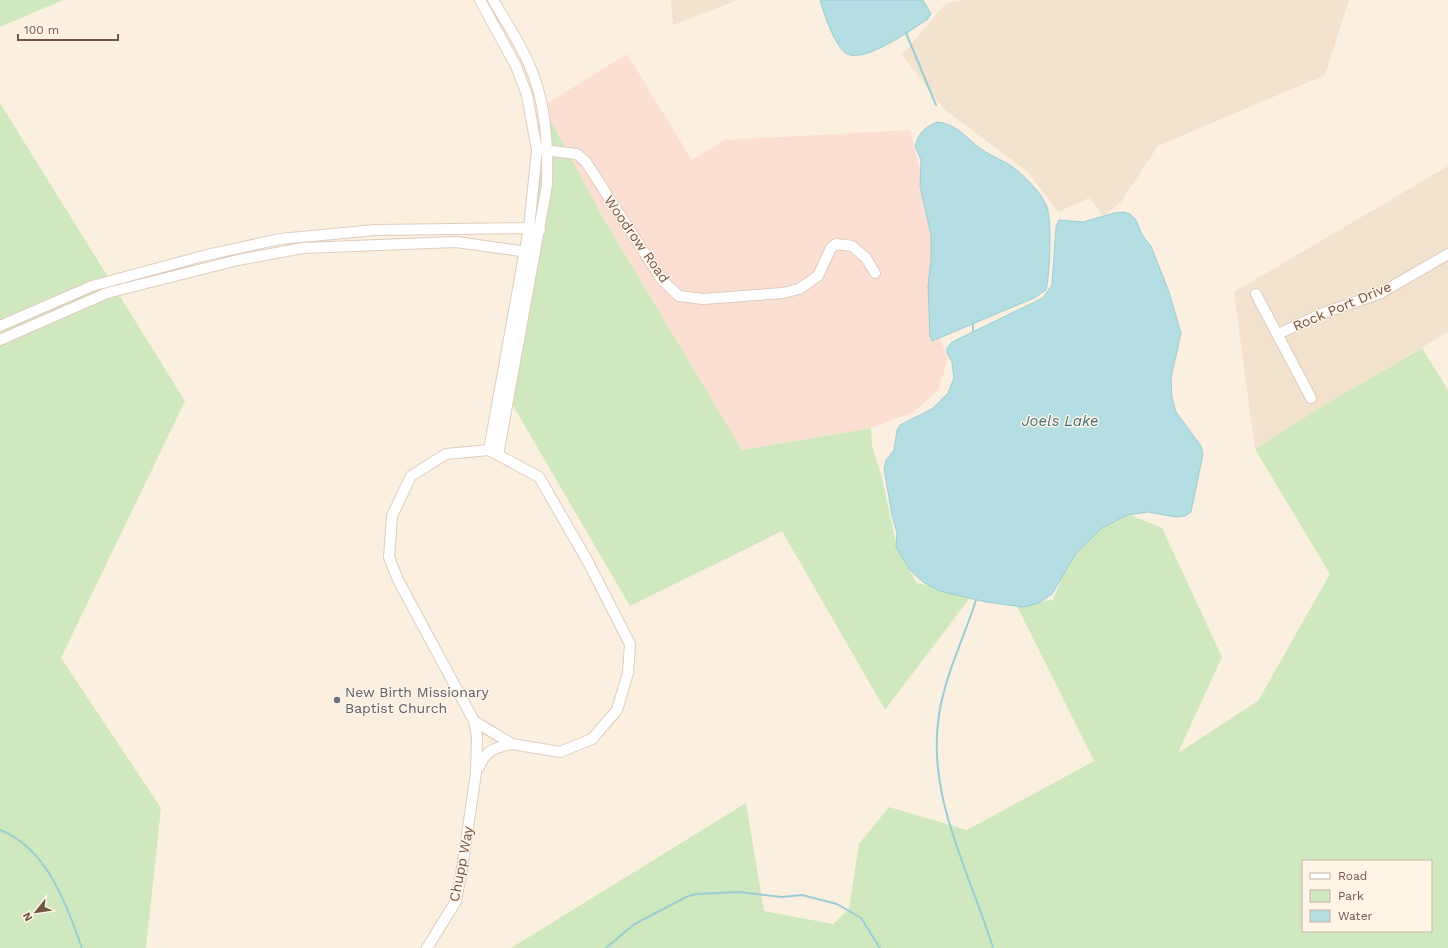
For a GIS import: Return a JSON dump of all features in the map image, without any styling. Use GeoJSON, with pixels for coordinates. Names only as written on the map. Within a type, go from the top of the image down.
{"type":"FeatureCollection","features":[{"type":"Feature","properties":{"kind":"street"},"geometry":{"type":"LineString","coordinates":[[480,0],[516,66],[527,95],[537,150],[529,228],[530,252],[494,452]]}},
{"type":"Feature","properties":{"kind":"street"},"geometry":{"type":"LineString","coordinates":[[494,0],[529,62],[543,108],[548,150],[547,185],[540,230],[530,252]]}},
{"type":"Feature","properties":{"kind":"street","name":"Woodrow Road"},"geometry":{"type":"LineString","coordinates":[[537,150],[577,154],[586,162],[662,280],[680,296],[703,299],[782,293],[799,289],[818,276],[831,248],[836,244],[852,246],[866,258],[875,272]]}},
{"type":"Feature","properties":{"kind":"street"},"geometry":{"type":"LineString","coordinates":[[0,326],[92,286],[207,255],[280,239],[375,230],[529,228],[540,230]]}},
{"type":"Feature","properties":{"kind":"street"},"geometry":{"type":"LineString","coordinates":[[0,340],[106,293],[238,260],[295,249],[456,242],[530,252]]}},
{"type":"Feature","properties":{"kind":"street","name":"Rock Port Drive"},"geometry":{"type":"LineString","coordinates":[[1278,334],[1321,314],[1381,292],[1448,254]]}},
{"type":"Feature","properties":{"kind":"street"},"geometry":{"type":"LineString","coordinates":[[1256,294],[1310,398]]}},
{"type":"Feature","properties":{"kind":"street"},"geometry":{"type":"LineString","coordinates":[[474,721],[512,744],[560,752],[592,739],[618,710],[628,672],[630,644],[587,560],[539,477],[494,452],[446,454],[411,476],[392,516],[389,557],[398,580],[474,721],[477,736],[476,773]]}},
{"type":"Feature","properties":{"kind":"street"},"geometry":{"type":"LineString","coordinates":[[476,773],[483,758],[495,748],[512,744]]}},
{"type":"Feature","properties":{"kind":"street","name":"Chupp Way"},"geometry":{"type":"LineString","coordinates":[[427,948],[456,901],[476,773]]}},
{"type":"Feature","properties":{"kind":"shaded area"},"geometry":{"type":"Polygon","coordinates":[[[671,0],[738,0],[673,25],[671,0]]]}},
{"type":"Feature","properties":{"kind":"shaded area"},"geometry":{"type":"Polygon","coordinates":[[[964,0],[1349,0],[1325,75],[1158,146],[1121,202],[1103,216],[1089,198],[1058,212],[1028,172],[945,110],[902,55],[946,3],[964,0]]]}},
{"type":"Feature","properties":{"kind":"shaded area"},"geometry":{"type":"Polygon","coordinates":[[[627,54],[692,160],[724,140],[910,130],[935,227],[938,334],[948,358],[939,389],[914,412],[871,428],[742,450],[602,216],[543,106],[627,54]]]}},
{"type":"Feature","properties":{"kind":"shaded area"},"geometry":{"type":"Polygon","coordinates":[[[1448,166],[1448,332],[1331,401],[1255,449],[1234,292],[1448,166]]]}},
{"type":"Feature","properties":{"kind":"green space"},"geometry":{"type":"Polygon","coordinates":[[[0,0],[63,0],[0,27],[0,0]]]}},
{"type":"Feature","properties":{"kind":"green space"},"geometry":{"type":"Polygon","coordinates":[[[0,103],[185,401],[61,658],[161,808],[146,948],[0,948],[0,103]]]}},
{"type":"Feature","properties":{"kind":"green space"},"geometry":{"type":"Polygon","coordinates":[[[543,106],[602,216],[742,450],[871,428],[872,445],[882,478],[897,547],[917,583],[972,595],[885,710],[782,531],[630,606],[498,380],[543,106]]]}},
{"type":"Feature","properties":{"kind":"green space"},"geometry":{"type":"Polygon","coordinates":[[[1422,348],[1448,390],[1448,948],[511,948],[746,803],[764,911],[833,924],[849,909],[859,844],[889,807],[967,830],[1094,761],[1016,604],[1053,600],[1074,548],[1123,512],[1162,528],[1222,657],[1178,753],[1258,701],[1330,574],[1255,449],[1331,401],[1422,348]]]}},
{"type":"Feature","properties":{"kind":"water"},"geometry":{"type":"Polygon","coordinates":[[[820,0],[923,0],[931,14],[928,19],[877,50],[865,54],[847,54],[843,51],[834,38],[820,0]]]}},
{"type":"Feature","properties":{"kind":"water"},"geometry":{"type":"Polygon","coordinates":[[[938,122],[945,123],[961,132],[981,149],[1014,168],[1035,188],[1045,202],[1049,214],[1050,248],[1049,272],[1046,290],[1034,298],[932,341],[930,336],[928,286],[931,258],[931,235],[920,186],[921,160],[915,146],[918,137],[923,131],[929,126],[938,122]]]}},
{"type":"Feature","properties":{"kind":"water","name":"Joels Lake"},"geometry":{"type":"Polygon","coordinates":[[[1124,212],[1130,214],[1136,220],[1142,235],[1151,246],[1169,292],[1181,333],[1171,378],[1172,398],[1176,412],[1201,446],[1203,454],[1191,512],[1185,516],[1176,517],[1148,512],[1127,515],[1102,528],[1076,553],[1052,594],[1039,603],[1023,607],[986,602],[940,591],[923,582],[910,570],[896,547],[897,533],[892,515],[884,469],[886,460],[894,450],[897,430],[900,425],[932,409],[948,393],[954,378],[952,362],[947,353],[947,348],[952,342],[1043,298],[1052,285],[1056,227],[1059,220],[1083,222],[1114,213],[1124,212]]]}},
{"type":"Feature","properties":{"kind":"waterway"},"geometry":{"type":"LineString","coordinates":[[906,33],[936,105]]}},
{"type":"Feature","properties":{"kind":"waterway"},"geometry":{"type":"LineString","coordinates":[[973,325],[973,331]]}},
{"type":"Feature","properties":{"kind":"waterway"},"geometry":{"type":"LineString","coordinates":[[976,600],[955,657],[942,700],[939,715],[937,745],[939,775],[944,805],[952,834],[993,948]]}},
{"type":"Feature","properties":{"kind":"waterway"},"geometry":{"type":"LineString","coordinates":[[0,830],[16,838],[42,863],[62,896],[82,948]]}},
{"type":"Feature","properties":{"kind":"waterway"},"geometry":{"type":"LineString","coordinates":[[606,948],[633,925],[686,897],[696,894],[739,892],[782,897],[802,895],[837,904],[861,918],[880,948]]}},
{"type":"Feature","properties":{"kind":"place","name":"New Birth Missionary Baptist Church"},"geometry":{"type":"Point","coordinates":[337,700]}}]}
